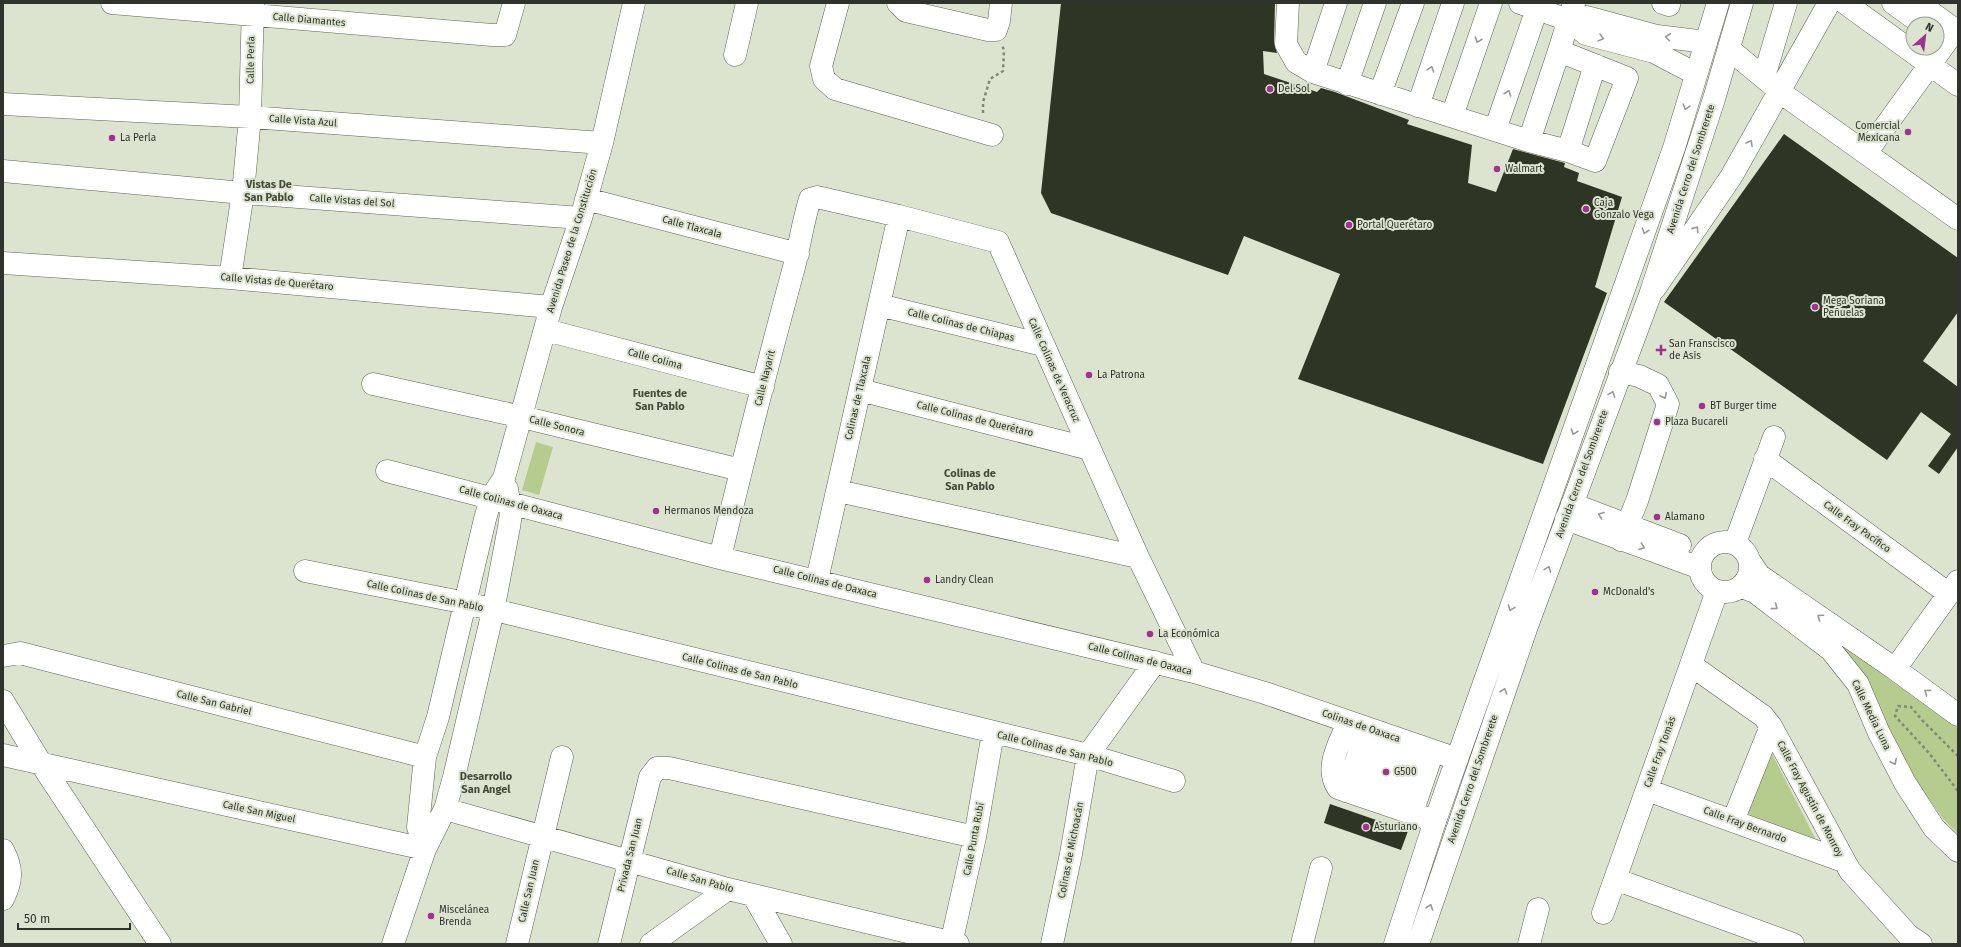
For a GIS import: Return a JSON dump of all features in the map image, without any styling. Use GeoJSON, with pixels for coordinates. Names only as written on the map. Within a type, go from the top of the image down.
{"type":"FeatureCollection","features":[{"type":"Feature","properties":{"kind":"street","name":"Calle Diamantes"},"geometry":{"type":"LineString","coordinates":[[112,3],[252,9],[505,35],[514,3]]}},
{"type":"Feature","properties":{"kind":"street","name":"Avenida Paseo de la Constitución"},"geometry":{"type":"LineString","coordinates":[[501,500],[504,478],[546,330],[551,307],[584,209],[602,142],[634,3]]}},
{"type":"Feature","properties":{"kind":"street"},"geometry":{"type":"LineString","coordinates":[[735,55],[747,3]]}},
{"type":"Feature","properties":{"kind":"street"},"geometry":{"type":"LineString","coordinates":[[838,3],[821,66],[824,80],[835,89],[992,135]]}},
{"type":"Feature","properties":{"kind":"street"},"geometry":{"type":"LineString","coordinates":[[898,3],[906,11],[988,30],[996,30],[999,21],[1001,3]]}},
{"type":"Feature","properties":{"kind":"street"},"geometry":{"type":"LineString","coordinates":[[1288,3],[1286,44],[1296,62],[1313,72],[1528,141],[1568,151],[1595,161],[1627,78],[1559,50]]}},
{"type":"Feature","properties":{"kind":"street"},"geometry":{"type":"LineString","coordinates":[[1286,44],[1298,3]]}},
{"type":"Feature","properties":{"kind":"street"},"geometry":{"type":"LineString","coordinates":[[1313,72],[1336,3]]}},
{"type":"Feature","properties":{"kind":"street"},"geometry":{"type":"LineString","coordinates":[[1347,84],[1375,3]]}},
{"type":"Feature","properties":{"kind":"street"},"geometry":{"type":"LineString","coordinates":[[1380,94],[1413,3]]}},
{"type":"Feature","properties":{"kind":"street"},"geometry":{"type":"LineString","coordinates":[[1418,106],[1453,3]]}},
{"type":"Feature","properties":{"kind":"street"},"geometry":{"type":"LineString","coordinates":[[1452,116],[1491,3]]}},
{"type":"Feature","properties":{"kind":"street","name":"Avenida Cerro del Sombrerete"},"geometry":{"type":"LineString","coordinates":[[1395,944],[1435,821],[1669,163],[1718,3]]}},
{"type":"Feature","properties":{"kind":"street","name":"Avenida Cerro del Sombrerete"},"geometry":{"type":"LineString","coordinates":[[1418,944],[1488,736],[1620,372],[1650,295],[1729,49],[1742,3]]}},
{"type":"Feature","properties":{"kind":"street"},"geometry":{"type":"LineString","coordinates":[[1772,84],[1786,3]]}},
{"type":"Feature","properties":{"kind":"street"},"geometry":{"type":"LineString","coordinates":[[1650,295],[1731,177],[1772,84],[1829,3]]}},
{"type":"Feature","properties":{"kind":"street"},"geometry":{"type":"LineString","coordinates":[[1845,3],[1958,85]]}},
{"type":"Feature","properties":{"kind":"street"},"geometry":{"type":"LineString","coordinates":[[1893,3],[1911,16]]}},
{"type":"Feature","properties":{"kind":"street"},"geometry":{"type":"LineString","coordinates":[[1866,153],[1929,64],[1951,38],[1918,3]]}},
{"type":"Feature","properties":{"kind":"street"},"geometry":{"type":"LineString","coordinates":[[1495,130],[1532,5],[1571,11],[1587,17],[1658,36],[1706,42]]}},
{"type":"Feature","properties":{"kind":"street","name":"Calle Perla"},"geometry":{"type":"LineString","coordinates":[[250,117],[252,9]]}},
{"type":"Feature","properties":{"kind":"street"},"geometry":{"type":"LineString","coordinates":[[1528,141],[1571,11]]}},
{"type":"Feature","properties":{"kind":"street"},"geometry":{"type":"LineString","coordinates":[[1571,11],[1586,34],[1654,52],[1696,74]]}},
{"type":"Feature","properties":{"kind":"street"},"geometry":{"type":"LineString","coordinates":[[1729,49],[1772,84],[1958,219]]}},
{"type":"Feature","properties":{"kind":"street"},"geometry":{"type":"LineString","coordinates":[[1568,151],[1595,65]]}},
{"type":"Feature","properties":{"kind":"street","name":"Calle Vista Azul"},"geometry":{"type":"LineString","coordinates":[[3,104],[250,117],[602,142]]}},
{"type":"Feature","properties":{"kind":"street"},"geometry":{"type":"LineString","coordinates":[[230,278],[243,194],[250,117]]}},
{"type":"Feature","properties":{"kind":"street","name":"Calle Vistas del Sol"},"geometry":{"type":"LineString","coordinates":[[3,171],[243,194],[584,209]]}},
{"type":"Feature","properties":{"kind":"street","name":"Calle Colinas de Veracruz"},"geometry":{"type":"LineString","coordinates":[[810,199],[817,197],[998,242],[1138,557],[1194,672]]}},
{"type":"Feature","properties":{"kind":"street","name":"Calle Nayarit"},"geometry":{"type":"LineString","coordinates":[[720,558],[741,470],[798,254],[810,199]]}},
{"type":"Feature","properties":{"kind":"street","name":"Calle Tlaxcala"},"geometry":{"type":"LineString","coordinates":[[584,209],[798,254]]}},
{"type":"Feature","properties":{"kind":"street","name":"Colinas de Tlaxcala"},"geometry":{"type":"LineString","coordinates":[[816,580],[838,491],[898,216]]}},
{"type":"Feature","properties":{"kind":"street","name":"Calle Vistas de Querétaro"},"geometry":{"type":"LineString","coordinates":[[3,263],[230,278],[551,307]]}},
{"type":"Feature","properties":{"kind":"street","name":"Calle Colinas de Chiapas"},"geometry":{"type":"LineString","coordinates":[[879,305],[1044,345]]}},
{"type":"Feature","properties":{"kind":"street","name":"Calle Colima"},"geometry":{"type":"LineString","coordinates":[[546,330],[763,387]]}},
{"type":"Feature","properties":{"kind":"street"},"geometry":{"type":"LineString","coordinates":[[1620,372],[1639,376],[1658,385],[1668,404],[1637,501],[1624,532]]}},
{"type":"Feature","properties":{"kind":"street","name":"Calle Sonora"},"geometry":{"type":"LineString","coordinates":[[373,384],[522,417],[741,470]]}},
{"type":"Feature","properties":{"kind":"street","name":"Calle Colinas de Querétaro"},"geometry":{"type":"LineString","coordinates":[[860,390],[1090,449]]}},
{"type":"Feature","properties":{"kind":"street"},"geometry":{"type":"LineString","coordinates":[[1735,543],[1774,436]]}},
{"type":"Feature","properties":{"kind":"street","name":"Calle Fray Pacífico"},"geometry":{"type":"LineString","coordinates":[[1765,459],[1953,588],[1895,669]]}},
{"type":"Feature","properties":{"kind":"street","name":"Calle Colinas de Oaxaca"},"geometry":{"type":"LineString","coordinates":[[386,470],[720,558],[1154,662],[1265,693]]}},
{"type":"Feature","properties":{"kind":"street"},"geometry":{"type":"LineString","coordinates":[[838,491],[1138,557]]}},
{"type":"Feature","properties":{"kind":"street"},"geometry":{"type":"LineString","coordinates":[[425,849],[418,827],[425,757],[438,717],[466,603],[501,500]]}},
{"type":"Feature","properties":{"kind":"street"},"geometry":{"type":"LineString","coordinates":[[393,944],[397,928],[425,849],[445,809],[454,777],[492,611],[509,527],[511,514],[501,500]]}},
{"type":"Feature","properties":{"kind":"street"},"geometry":{"type":"LineString","coordinates":[[1569,511],[1702,561]]}},
{"type":"Feature","properties":{"kind":"street"},"geometry":{"type":"LineString","coordinates":[[1751,563],[1751,572],[1748,580],[1742,587],[1735,591],[1726,593],[1717,591],[1706,584],[1702,577],[1702,561],[1709,547],[1726,541],[1735,543],[1748,555],[1751,563],[1759,575],[1895,669],[1958,715]]}},
{"type":"Feature","properties":{"kind":"street","name":"Calle Colinas de San Pablo"},"geometry":{"type":"LineString","coordinates":[[305,571],[466,603],[492,611],[1088,755],[1174,781]]}},
{"type":"Feature","properties":{"kind":"street","name":"Calle Media Luna"},"geometry":{"type":"LineString","coordinates":[[1742,587],[1755,592],[1831,650],[1858,684],[1879,733],[1905,783],[1934,828],[1958,851]]}},
{"type":"Feature","properties":{"kind":"street","name":"Calle Fray Tomás"},"geometry":{"type":"LineString","coordinates":[[1603,913],[1717,591]]}},
{"type":"Feature","properties":{"kind":"street","name":"Calle San Gabriel"},"geometry":{"type":"LineString","coordinates":[[3,656],[20,653],[425,757]]}},
{"type":"Feature","properties":{"kind":"street"},"geometry":{"type":"LineString","coordinates":[[1088,755],[1154,662]]}},
{"type":"Feature","properties":{"kind":"street","name":"Calle Fray Agustín de Monroy"},"geometry":{"type":"LineString","coordinates":[[1691,665],[1763,716],[1771,726],[1843,861],[1850,871],[1908,935],[1921,944]]}},
{"type":"Feature","properties":{"kind":"street","name":"Colinas de Oaxaca"},"geometry":{"type":"LineString","coordinates":[[1265,693],[1457,759]]}},
{"type":"Feature","properties":{"kind":"street"},"geometry":{"type":"LineString","coordinates":[[3,701],[42,765],[160,944]]}},
{"type":"Feature","properties":{"kind":"street"},"geometry":{"type":"LineString","coordinates":[[1733,821],[1771,726]]}},
{"type":"Feature","properties":{"kind":"street","name":"Calle Punta Rubí"},"geometry":{"type":"LineString","coordinates":[[953,944],[975,837],[993,733]]}},
{"type":"Feature","properties":{"kind":"street"},"geometry":{"type":"LineString","coordinates":[[1381,803],[1393,737]]}},
{"type":"Feature","properties":{"kind":"street"},"geometry":{"type":"LineString","coordinates":[[1381,803],[1393,737]]}},
{"type":"Feature","properties":{"kind":"street"},"geometry":{"type":"LineString","coordinates":[[1381,803],[1393,737]]}},
{"type":"Feature","properties":{"kind":"street","name":"Colinas de Michoacán"},"geometry":{"type":"LineString","coordinates":[[1052,944],[1071,854],[1088,755]]}},
{"type":"Feature","properties":{"kind":"street","name":"Calle San Miguel"},"geometry":{"type":"LineString","coordinates":[[3,756],[425,849]]}},
{"type":"Feature","properties":{"kind":"street"},"geometry":{"type":"LineString","coordinates":[[542,838],[562,757]]}},
{"type":"Feature","properties":{"kind":"street","name":"Privada San Juan"},"geometry":{"type":"LineString","coordinates":[[609,944],[628,860],[650,777],[657,768],[669,768],[975,837]]}},
{"type":"Feature","properties":{"kind":"street","name":"Calle Fray Bernardo"},"geometry":{"type":"LineString","coordinates":[[1647,790],[1843,861]]}},
{"type":"Feature","properties":{"kind":"street"},"geometry":{"type":"LineString","coordinates":[[1381,803],[1435,821]]}},
{"type":"Feature","properties":{"kind":"street","name":"Calle San Pablo"},"geometry":{"type":"LineString","coordinates":[[445,809],[542,838],[628,860],[728,889],[953,944]]}},
{"type":"Feature","properties":{"kind":"street","name":"Calle San Juan"},"geometry":{"type":"LineString","coordinates":[[517,944],[542,838]]}},
{"type":"Feature","properties":{"kind":"street"},"geometry":{"type":"LineString","coordinates":[[3,899],[10,885],[6,857]]}},
{"type":"Feature","properties":{"kind":"street"},"geometry":{"type":"LineString","coordinates":[[1302,944],[1321,868]]}},
{"type":"Feature","properties":{"kind":"street"},"geometry":{"type":"LineString","coordinates":[[1615,879],[1793,944]]}},
{"type":"Feature","properties":{"kind":"street"},"geometry":{"type":"LineString","coordinates":[[658,942],[728,889]]}},
{"type":"Feature","properties":{"kind":"street"},"geometry":{"type":"LineString","coordinates":[[753,895],[781,944]]}},
{"type":"Feature","properties":{"kind":"street"},"geometry":{"type":"LineString","coordinates":[[1529,944],[1538,909]]}},
{"type":"Feature","properties":{"kind":"path"},"geometry":{"type":"LineString","coordinates":[[992,135],[984,125],[983,102],[990,79],[1003,72],[1004,50],[996,30]]}},
{"type":"Feature","properties":{"kind":"path"},"geometry":{"type":"LineString","coordinates":[[1958,756],[1922,720],[1912,707],[1898,706],[1895,716],[1929,753],[1958,792]]}},
{"type":"Feature","properties":{"kind":"green space"},"geometry":{"type":"Polygon","coordinates":[[[536,442],[553,447],[539,495],[522,490],[536,442]]]}},
{"type":"Feature","properties":{"kind":"green space"},"geometry":{"type":"Polygon","coordinates":[[[1842,646],[1958,728],[1958,834],[1944,820],[1914,778],[1866,683],[1842,646]]]}},
{"type":"Feature","properties":{"kind":"green space"},"geometry":{"type":"Polygon","coordinates":[[[1770,750],[1817,842],[1744,816],[1770,750]]]}},
{"type":"Feature","properties":{"kind":"building","name":"Portal Querétaro"},"geometry":{"type":"Polygon","coordinates":[[[1061,3],[1275,3],[1274,43],[1277,53],[1263,51],[1264,74],[1317,92],[1321,88],[1335,92],[1409,120],[1407,124],[1472,145],[1468,183],[1496,192],[1513,149],[1565,163],[1564,167],[1579,173],[1577,181],[1622,197],[1595,287],[1607,293],[1543,464],[1298,379],[1340,274],[1244,236],[1228,275],[1051,213],[1041,193],[1061,3]]]}},
{"type":"Feature","properties":{"kind":"building","name":"Mega Soriana Peñuelas"},"geometry":{"type":"Polygon","coordinates":[[[1784,134],[1958,258],[1958,312],[1923,361],[1958,387],[1958,447],[1939,474],[1928,466],[1951,434],[1921,412],[1887,460],[1664,302],[1784,134]]]}},
{"type":"Feature","properties":{"kind":"building","name":"Asturiano"},"geometry":{"type":"Polygon","coordinates":[[[1330,804],[1408,831],[1401,850],[1324,823],[1330,804]]]}},
{"type":"Feature","properties":{"kind":"place","name":"Del Sol"},"geometry":{"type":"Point","coordinates":[1270,89]}},
{"type":"Feature","properties":{"kind":"place","name":"Comercial Mexicana"},"geometry":{"type":"Point","coordinates":[1908,132]}},
{"type":"Feature","properties":{"kind":"place","name":"La Perla"},"geometry":{"type":"Point","coordinates":[112,138]}},
{"type":"Feature","properties":{"kind":"place","name":"Walmart"},"geometry":{"type":"Point","coordinates":[1497,169]}},
{"type":"Feature","properties":{"kind":"place","name":"Caja Gonzalo Vega"},"geometry":{"type":"Point","coordinates":[1586,209]}},
{"type":"Feature","properties":{"kind":"place","name":"Portal Querétaro"},"geometry":{"type":"Point","coordinates":[1349,225]}},
{"type":"Feature","properties":{"kind":"place","name":"Mega Soriana Peñuelas"},"geometry":{"type":"Point","coordinates":[1815,307]}},
{"type":"Feature","properties":{"kind":"place","name":"San Franscisco de Asis"},"geometry":{"type":"Point","coordinates":[1661,350]}},
{"type":"Feature","properties":{"kind":"place","name":"La Patrona"},"geometry":{"type":"Point","coordinates":[1089,375]}},
{"type":"Feature","properties":{"kind":"place","name":"BT Burger time"},"geometry":{"type":"Point","coordinates":[1702,406]}},
{"type":"Feature","properties":{"kind":"place","name":"Plaza Bucareli"},"geometry":{"type":"Point","coordinates":[1657,422]}},
{"type":"Feature","properties":{"kind":"place","name":"Hermanos Mendoza"},"geometry":{"type":"Point","coordinates":[656,511]}},
{"type":"Feature","properties":{"kind":"place","name":"Alamano"},"geometry":{"type":"Point","coordinates":[1657,517]}},
{"type":"Feature","properties":{"kind":"place","name":"Landry Clean"},"geometry":{"type":"Point","coordinates":[927,580]}},
{"type":"Feature","properties":{"kind":"place","name":"McDonald's"},"geometry":{"type":"Point","coordinates":[1595,592]}},
{"type":"Feature","properties":{"kind":"place","name":"La Económica"},"geometry":{"type":"Point","coordinates":[1150,634]}},
{"type":"Feature","properties":{"kind":"place","name":"G500"},"geometry":{"type":"Point","coordinates":[1386,772]}},
{"type":"Feature","properties":{"kind":"place","name":"Asturiano"},"geometry":{"type":"Point","coordinates":[1366,827]}},
{"type":"Feature","properties":{"kind":"place","name":"Miscelánea Brenda"},"geometry":{"type":"Point","coordinates":[431,916]}},
{"type":"Feature","properties":{"kind":"district","name":"Vistas De San Pablo"},"geometry":{"type":"Point","coordinates":[269,190]}},
{"type":"Feature","properties":{"kind":"district","name":"Fuentes de San Pablo"},"geometry":{"type":"Point","coordinates":[660,399]}},
{"type":"Feature","properties":{"kind":"district","name":"Colinas de San Pablo"},"geometry":{"type":"Point","coordinates":[970,479]}},
{"type":"Feature","properties":{"kind":"district","name":"Desarrollo San Angel"},"geometry":{"type":"Point","coordinates":[486,782]}}]}
